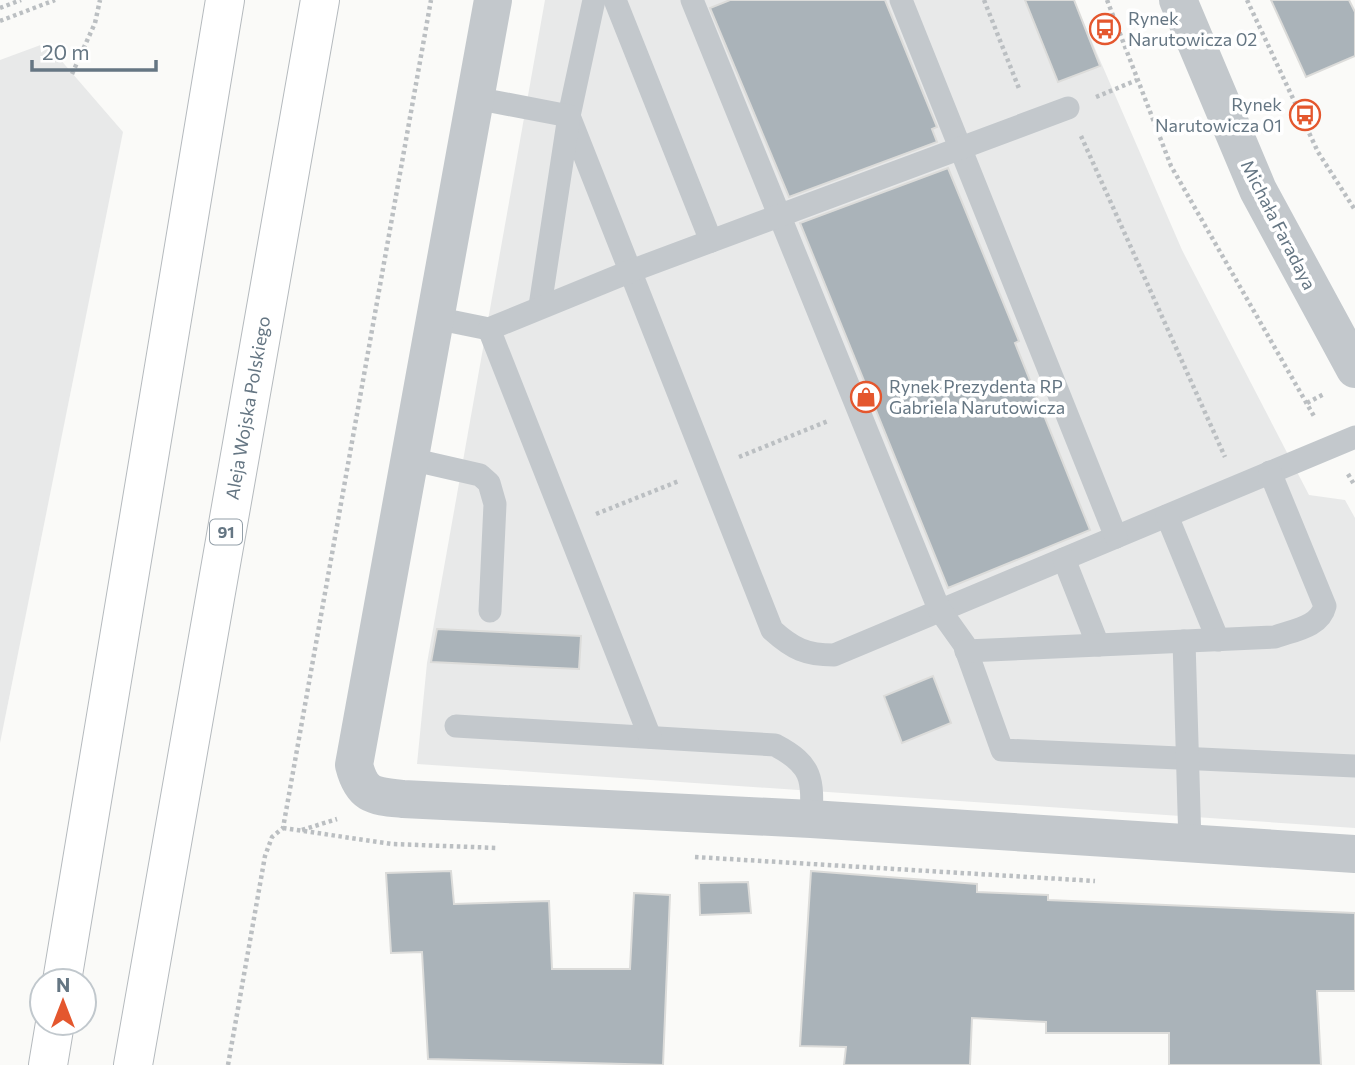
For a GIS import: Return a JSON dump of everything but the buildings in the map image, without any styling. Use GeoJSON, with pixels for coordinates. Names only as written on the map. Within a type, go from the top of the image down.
{"type":"FeatureCollection","features":[{"type":"Feature","properties":{"kind":"main road"},"geometry":{"type":"LineString","coordinates":[[64,967],[225,0]]}},
{"type":"Feature","properties":{"kind":"main road","name":"Aleja Wojska Polskiego"},"geometry":{"type":"LineString","coordinates":[[133,1065],[320,0]]}},
{"type":"Feature","properties":{"kind":"main road"},"geometry":{"type":"LineString","coordinates":[[48,1065],[53,1037]]}},
{"type":"Feature","properties":{"kind":"street"},"geometry":{"type":"LineString","coordinates":[[493,0],[354,765],[359,783],[374,796],[403,799],[811,819],[1355,854]]}},
{"type":"Feature","properties":{"kind":"street","name":"Michała Faradaya"},"geometry":{"type":"LineString","coordinates":[[1178,0],[1258,190],[1355,369]]}},
{"type":"Feature","properties":{"kind":"lane"},"geometry":{"type":"LineString","coordinates":[[540,306],[569,116],[594,0]]}},
{"type":"Feature","properties":{"kind":"lane"},"geometry":{"type":"LineString","coordinates":[[615,0],[711,241]]}},
{"type":"Feature","properties":{"kind":"lane"},"geometry":{"type":"LineString","coordinates":[[692,0],[939,609],[966,651],[1002,750],[1355,766]]}},
{"type":"Feature","properties":{"kind":"lane"},"geometry":{"type":"LineString","coordinates":[[901,0],[1116,537]]}},
{"type":"Feature","properties":{"kind":"lane"},"geometry":{"type":"LineString","coordinates":[[475,98],[569,116]]}},
{"type":"Feature","properties":{"kind":"lane"},"geometry":{"type":"LineString","coordinates":[[435,318],[489,329],[631,271],[1068,108]]}},
{"type":"Feature","properties":{"kind":"lane"},"geometry":{"type":"LineString","coordinates":[[569,116],[772,630],[792,649],[812,655],[834,655],[1355,437]]}},
{"type":"Feature","properties":{"kind":"lane"},"geometry":{"type":"LineString","coordinates":[[489,329],[650,737]]}},
{"type":"Feature","properties":{"kind":"lane"},"geometry":{"type":"LineString","coordinates":[[410,459],[480,475],[489,483],[495,504],[490,611]]}},
{"type":"Feature","properties":{"kind":"lane"},"geometry":{"type":"LineString","coordinates":[[966,651],[1275,637],[1322,616],[1325,606],[1270,472]]}},
{"type":"Feature","properties":{"kind":"lane"},"geometry":{"type":"LineString","coordinates":[[1167,516],[1218,640]]}},
{"type":"Feature","properties":{"kind":"lane"},"geometry":{"type":"LineString","coordinates":[[1064,559],[1098,645]]}},
{"type":"Feature","properties":{"kind":"lane"},"geometry":{"type":"LineString","coordinates":[[1184,641],[1191,844]]}},
{"type":"Feature","properties":{"kind":"lane"},"geometry":{"type":"LineString","coordinates":[[456,726],[775,745],[796,757],[807,770],[813,786],[811,819]]}},
{"type":"Feature","properties":{"kind":"path"},"geometry":{"type":"LineString","coordinates":[[0,8],[21,0]]}},
{"type":"Feature","properties":{"kind":"path"},"geometry":{"type":"LineString","coordinates":[[0,20],[55,0]]}},
{"type":"Feature","properties":{"kind":"path"},"geometry":{"type":"LineString","coordinates":[[72,74],[95,23],[100,0]]}},
{"type":"Feature","properties":{"kind":"path"},"geometry":{"type":"LineString","coordinates":[[228,1065],[265,856],[272,837],[283,828],[431,0]]}},
{"type":"Feature","properties":{"kind":"path"},"geometry":{"type":"LineString","coordinates":[[984,0],[1032,121]]}},
{"type":"Feature","properties":{"kind":"path"},"geometry":{"type":"LineString","coordinates":[[1107,0],[1171,166],[1332,446]]}},
{"type":"Feature","properties":{"kind":"path"},"geometry":{"type":"LineString","coordinates":[[1248,0],[1318,152],[1355,210]]}},
{"type":"Feature","properties":{"kind":"path"},"geometry":{"type":"LineString","coordinates":[[1138,80],[1068,108],[1238,485]]}},
{"type":"Feature","properties":{"kind":"path"},"geometry":{"type":"LineString","coordinates":[[283,828],[392,844],[510,848]]}},
{"type":"Feature","properties":{"kind":"path"},"geometry":{"type":"LineString","coordinates":[[686,857],[1104,882]]}},
{"type":"Feature","properties":{"kind":"shaded area","name":"Rynek Prezydenta RP Gabriela Narutowicza"},"geometry":{"type":"Polygon","coordinates":[[[545,0],[1074,0],[1182,250],[1309,495],[1345,500],[1355,518],[1355,828],[417,764],[427,663],[545,0]]]}},
{"type":"Feature","properties":{"kind":"shaded area"},"geometry":{"type":"Polygon","coordinates":[[[46,43],[123,132],[0,743],[0,60],[46,43]]]}},
{"type":"Feature","properties":{"kind":"place","name":"Rynek Narutowicza 02"},"geometry":{"type":"Point","coordinates":[1105,29]}},
{"type":"Feature","properties":{"kind":"place","name":"Rynek Narutowicza 01"},"geometry":{"type":"Point","coordinates":[1305,115]}},
{"type":"Feature","properties":{"kind":"place","name":"Rynek Prezydenta RP Gabriela Narutowicza"},"geometry":{"type":"Point","coordinates":[866,397]}}]}
